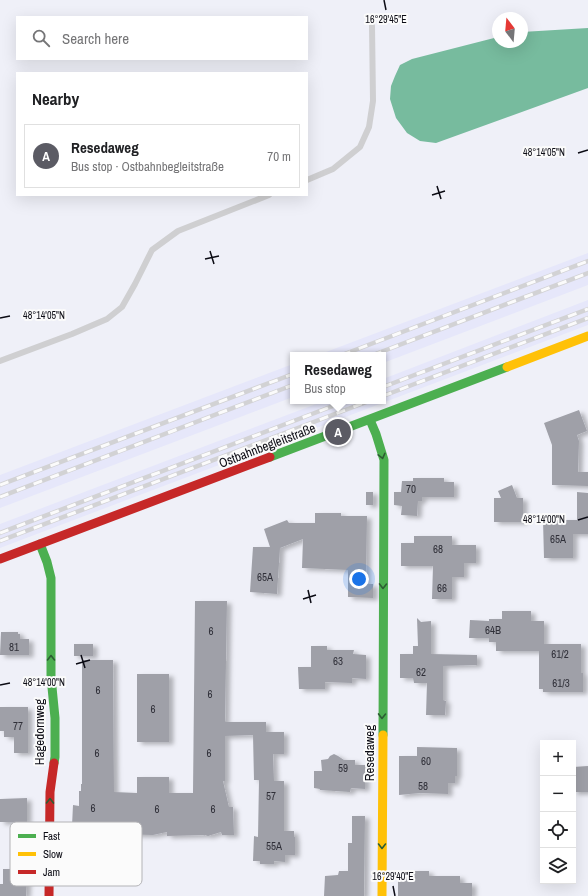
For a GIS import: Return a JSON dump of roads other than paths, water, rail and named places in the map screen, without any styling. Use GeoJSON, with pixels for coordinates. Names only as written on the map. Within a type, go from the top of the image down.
{"type":"FeatureCollection","features":[{"type":"Feature","properties":{"kind":"street","name":"Ostbahnbegleitstraße"},"geometry":{"type":"LineString","coordinates":[[0,560],[588,336]]}},
{"type":"Feature","properties":{"kind":"street","name":"Resedaweg"},"geometry":{"type":"LineString","coordinates":[[370,420],[384,460],[382,896]]}},
{"type":"Feature","properties":{"kind":"street","name":"Hagedornweg"},"geometry":{"type":"LineString","coordinates":[[40,544],[51,578],[50,677],[55,718],[55,757],[50,792],[50,822]]}},
{"type":"Feature","properties":{"kind":"street","name":"Hagedornweg"},"geometry":{"type":"LineString","coordinates":[[48,886],[48,896]]}},
{"type":"Feature","properties":{"kind":"lane"},"geometry":{"type":"LineString","coordinates":[[308,180],[333,169],[360,147],[369,127],[373,101],[372,26]]}},
{"type":"Feature","properties":{"kind":"lane"},"geometry":{"type":"LineString","coordinates":[[0,361],[107,319],[122,307],[136,284],[152,250],[178,231],[266,196]]}},
{"type":"Feature","properties":{"kind":"railway"},"geometry":{"type":"LineString","coordinates":[[350,352],[588,261]]}},
{"type":"Feature","properties":{"kind":"railway"},"geometry":{"type":"LineString","coordinates":[[381,352],[588,273]]}},
{"type":"Feature","properties":{"kind":"railway"},"geometry":{"type":"LineString","coordinates":[[386,386],[588,309]]}},
{"type":"Feature","properties":{"kind":"railway"},"geometry":{"type":"LineString","coordinates":[[386,395],[588,318]]}},
{"type":"Feature","properties":{"kind":"railway"},"geometry":{"type":"LineString","coordinates":[[0,485],[290,375]]}},
{"type":"Feature","properties":{"kind":"railway"},"geometry":{"type":"LineString","coordinates":[[0,497],[290,386]]}},
{"type":"Feature","properties":{"kind":"railway"},"geometry":{"type":"LineString","coordinates":[[0,533],[338,404]]}},
{"type":"Feature","properties":{"kind":"railway"},"geometry":{"type":"LineString","coordinates":[[0,541],[361,404]]}},
{"type":"Feature","properties":{"kind":"place","name":"Resedaweg"},"geometry":{"type":"Point","coordinates":[338,432]}}]}
